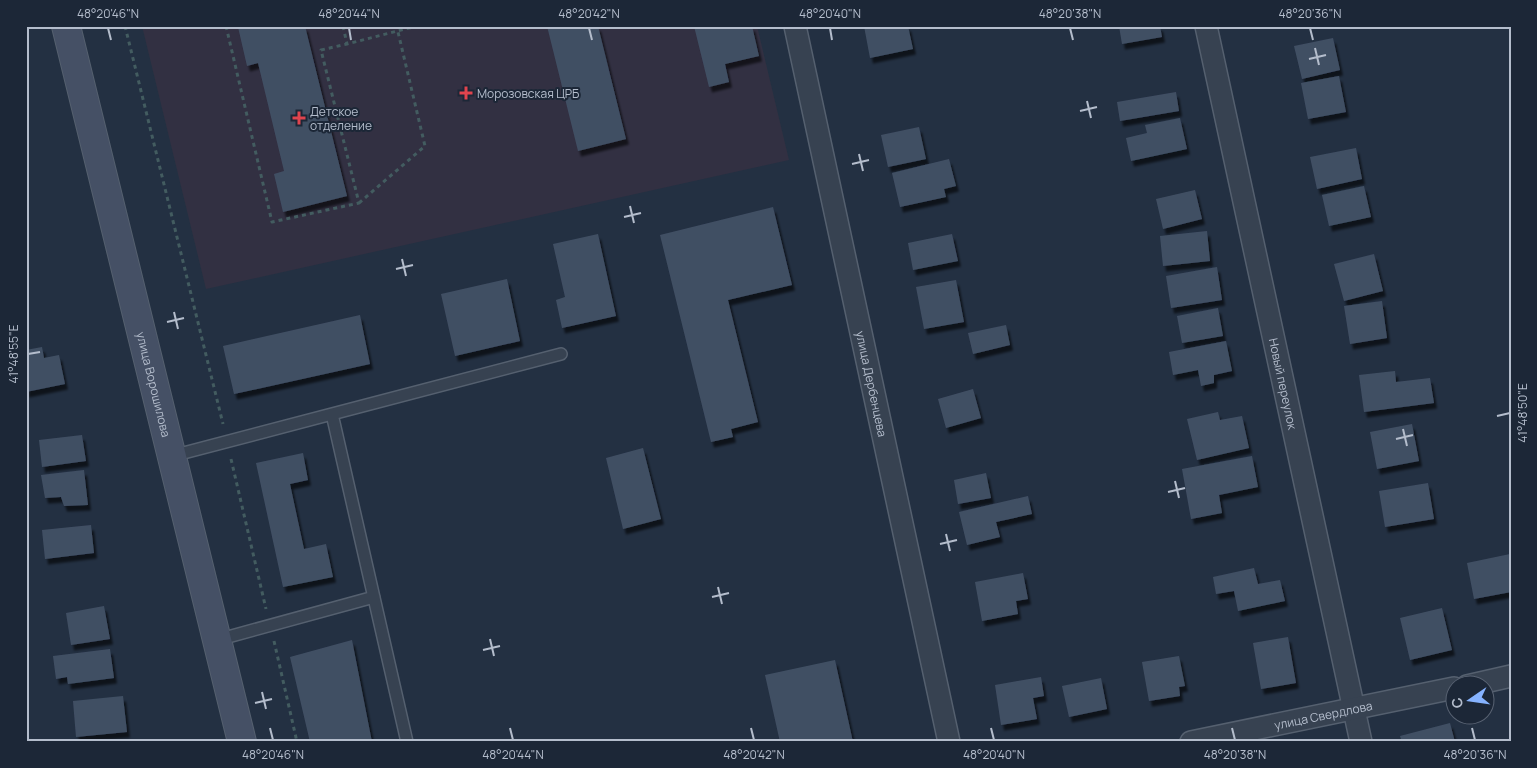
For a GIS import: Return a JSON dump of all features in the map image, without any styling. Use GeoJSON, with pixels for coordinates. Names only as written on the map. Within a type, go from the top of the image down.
{"type":"FeatureCollection","features":[{"type":"Feature","properties":{"kind":"main road","name":"улица Ворошилова"},"geometry":{"type":"LineString","coordinates":[[66,26],[242,742]]}},
{"type":"Feature","properties":{"kind":"street","name":"улица Дербенцева"},"geometry":{"type":"LineString","coordinates":[[795,26],[949,742]]}},
{"type":"Feature","properties":{"kind":"street","name":"Новый переулок"},"geometry":{"type":"LineString","coordinates":[[1206,26],[1361,742]]}},
{"type":"Feature","properties":{"kind":"street"},"geometry":{"type":"LineString","coordinates":[[1494,680],[1511,676]]}},
{"type":"Feature","properties":{"kind":"street","name":"улица Свердлова"},"geometry":{"type":"LineString","coordinates":[[1191,742],[1444,690]]}},
{"type":"Feature","properties":{"kind":"lane"},"geometry":{"type":"LineString","coordinates":[[171,456],[561,354]]}},
{"type":"Feature","properties":{"kind":"lane"},"geometry":{"type":"LineString","coordinates":[[332,414],[407,742]]}},
{"type":"Feature","properties":{"kind":"lane"},"geometry":{"type":"LineString","coordinates":[[217,640],[374,597]]}},
{"type":"Feature","properties":{"kind":"path"},"geometry":{"type":"LineString","coordinates":[[124,26],[227,441],[297,742]]}},
{"type":"Feature","properties":{"kind":"path"},"geometry":{"type":"LineString","coordinates":[[226,26],[272,222],[359,203],[425,146],[398,32]]}},
{"type":"Feature","properties":{"kind":"path"},"geometry":{"type":"LineString","coordinates":[[343,26],[347,44]]}},
{"type":"Feature","properties":{"kind":"path"},"geometry":{"type":"LineString","coordinates":[[359,203],[321,50],[417,26]]}},
{"type":"Feature","properties":{"kind":"shaded area","name":"Морозовская ЦРБ"},"geometry":{"type":"Polygon","coordinates":[[[142,26],[757,26],[789,160],[206,289],[142,26]]]}},
{"type":"Feature","properties":{"kind":"building","name":"Детское отделение"},"geometry":{"type":"Polygon","coordinates":[[[305,26],[347,196],[283,212],[274,174],[284,171],[258,63],[247,66],[238,27],[305,26]]]}},
{"type":"Feature","properties":{"kind":"building"},"geometry":{"type":"Polygon","coordinates":[[[547,26],[598,26],[626,139],[578,151],[547,26]]]}},
{"type":"Feature","properties":{"kind":"building"},"geometry":{"type":"Polygon","coordinates":[[[694,26],[752,26],[759,56],[725,64],[729,82],[709,87],[694,26]]]}},
{"type":"Feature","properties":{"kind":"building"},"geometry":{"type":"Polygon","coordinates":[[[864,26],[908,26],[913,49],[870,58],[864,26]]]}},
{"type":"Feature","properties":{"kind":"building"},"geometry":{"type":"Polygon","coordinates":[[[1119,26],[1160,26],[1162,37],[1122,44],[1119,26]]]}},
{"type":"Feature","properties":{"kind":"building"},"geometry":{"type":"Polygon","coordinates":[[[1333,38],[1340,70],[1302,79],[1294,46],[1333,38]]]}},
{"type":"Feature","properties":{"kind":"building"},"geometry":{"type":"Polygon","coordinates":[[[1339,76],[1346,112],[1308,119],[1301,83],[1339,76]]]}},
{"type":"Feature","properties":{"kind":"building"},"geometry":{"type":"Polygon","coordinates":[[[1176,92],[1179,111],[1120,121],[1117,102],[1176,92]]]}},
{"type":"Feature","properties":{"kind":"building"},"geometry":{"type":"Polygon","coordinates":[[[1180,118],[1187,149],[1131,161],[1126,138],[1147,133],[1145,125],[1180,118]]]}},
{"type":"Feature","properties":{"kind":"building"},"geometry":{"type":"Polygon","coordinates":[[[919,127],[926,159],[888,167],[881,135],[919,127]]]}},
{"type":"Feature","properties":{"kind":"building"},"geometry":{"type":"Polygon","coordinates":[[[1356,148],[1362,179],[1317,189],[1310,157],[1356,148]]]}},
{"type":"Feature","properties":{"kind":"building"},"geometry":{"type":"Polygon","coordinates":[[[949,159],[956,186],[944,189],[946,197],[900,207],[892,173],[949,159]]]}},
{"type":"Feature","properties":{"kind":"building"},"geometry":{"type":"Polygon","coordinates":[[[1364,186],[1371,217],[1329,226],[1322,195],[1364,186]]]}},
{"type":"Feature","properties":{"kind":"building"},"geometry":{"type":"Polygon","coordinates":[[[1195,190],[1202,219],[1163,229],[1156,199],[1195,190]]]}},
{"type":"Feature","properties":{"kind":"building"},"geometry":{"type":"Polygon","coordinates":[[[773,207],[792,285],[728,300],[758,422],[731,429],[733,437],[711,442],[660,235],[773,207]]]}},
{"type":"Feature","properties":{"kind":"building"},"geometry":{"type":"Polygon","coordinates":[[[1207,231],[1210,261],[1163,266],[1160,236],[1207,231]]]}},
{"type":"Feature","properties":{"kind":"building"},"geometry":{"type":"Polygon","coordinates":[[[598,234],[616,316],[562,328],[556,300],[565,297],[553,244],[598,234]]]}},
{"type":"Feature","properties":{"kind":"building"},"geometry":{"type":"Polygon","coordinates":[[[952,234],[958,261],[913,270],[908,243],[952,234]]]}},
{"type":"Feature","properties":{"kind":"building"},"geometry":{"type":"Polygon","coordinates":[[[1374,254],[1383,291],[1344,301],[1334,264],[1374,254]]]}},
{"type":"Feature","properties":{"kind":"building"},"geometry":{"type":"Polygon","coordinates":[[[1217,267],[1222,300],[1171,308],[1166,276],[1217,267]]]}},
{"type":"Feature","properties":{"kind":"building"},"geometry":{"type":"Polygon","coordinates":[[[507,279],[520,341],[455,356],[441,294],[507,279]]]}},
{"type":"Feature","properties":{"kind":"building"},"geometry":{"type":"Polygon","coordinates":[[[956,280],[964,322],[924,329],[916,287],[956,280]]]}},
{"type":"Feature","properties":{"kind":"building"},"geometry":{"type":"Polygon","coordinates":[[[1382,301],[1387,338],[1350,344],[1344,306],[1382,301]]]}},
{"type":"Feature","properties":{"kind":"building"},"geometry":{"type":"Polygon","coordinates":[[[1218,308],[1223,336],[1182,343],[1177,316],[1218,308]]]}},
{"type":"Feature","properties":{"kind":"building"},"geometry":{"type":"Polygon","coordinates":[[[360,315],[370,364],[234,394],[223,346],[360,315]]]}},
{"type":"Feature","properties":{"kind":"building"},"geometry":{"type":"Polygon","coordinates":[[[1006,325],[1010,345],[973,354],[968,333],[1006,325]]]}},
{"type":"Feature","properties":{"kind":"building"},"geometry":{"type":"Polygon","coordinates":[[[1226,341],[1232,371],[1214,375],[1214,383],[1201,386],[1198,370],[1173,375],[1169,352],[1226,341]]]}},
{"type":"Feature","properties":{"kind":"building"},"geometry":{"type":"Polygon","coordinates":[[[42,347],[44,358],[59,355],[65,384],[26,392],[26,350],[42,347]]]}},
{"type":"Feature","properties":{"kind":"building"},"geometry":{"type":"Polygon","coordinates":[[[1395,371],[1396,382],[1430,378],[1434,403],[1364,412],[1359,375],[1395,371]]]}},
{"type":"Feature","properties":{"kind":"building"},"geometry":{"type":"Polygon","coordinates":[[[973,389],[981,418],[946,428],[938,399],[973,389]]]}},
{"type":"Feature","properties":{"kind":"building"},"geometry":{"type":"Polygon","coordinates":[[[1218,412],[1220,420],[1242,416],[1249,448],[1197,460],[1187,419],[1218,412]]]}},
{"type":"Feature","properties":{"kind":"building"},"geometry":{"type":"Polygon","coordinates":[[[1412,424],[1419,461],[1377,469],[1370,432],[1412,424]]]}},
{"type":"Feature","properties":{"kind":"building"},"geometry":{"type":"Polygon","coordinates":[[[82,435],[86,461],[42,467],[39,440],[82,435]]]}},
{"type":"Feature","properties":{"kind":"building"},"geometry":{"type":"Polygon","coordinates":[[[643,448],[661,519],[623,529],[606,458],[643,448]]]}},
{"type":"Feature","properties":{"kind":"building"},"geometry":{"type":"Polygon","coordinates":[[[303,453],[308,480],[290,484],[304,549],[326,544],[333,577],[283,587],[256,463],[303,453]]]}},
{"type":"Feature","properties":{"kind":"building"},"geometry":{"type":"Polygon","coordinates":[[[1252,456],[1258,487],[1219,495],[1222,513],[1191,519],[1182,469],[1252,456]]]}},
{"type":"Feature","properties":{"kind":"building"},"geometry":{"type":"Polygon","coordinates":[[[84,470],[88,505],[64,506],[61,497],[45,498],[41,475],[84,470]]]}},
{"type":"Feature","properties":{"kind":"building"},"geometry":{"type":"Polygon","coordinates":[[[986,473],[991,498],[958,504],[954,480],[986,473]]]}},
{"type":"Feature","properties":{"kind":"building"},"geometry":{"type":"Polygon","coordinates":[[[1428,483],[1434,519],[1385,527],[1379,491],[1428,483]]]}},
{"type":"Feature","properties":{"kind":"building"},"geometry":{"type":"Polygon","coordinates":[[[1028,496],[1032,514],[996,522],[1000,537],[967,545],[959,512],[1028,496]]]}},
{"type":"Feature","properties":{"kind":"building"},"geometry":{"type":"Polygon","coordinates":[[[91,525],[94,553],[45,559],[42,530],[91,525]]]}},
{"type":"Feature","properties":{"kind":"building"},"geometry":{"type":"Polygon","coordinates":[[[1510,554],[1511,592],[1474,599],[1467,563],[1510,554]]]}},
{"type":"Feature","properties":{"kind":"building"},"geometry":{"type":"Polygon","coordinates":[[[1254,568],[1258,584],[1280,580],[1285,601],[1238,611],[1234,591],[1216,594],[1213,577],[1254,568]]]}},
{"type":"Feature","properties":{"kind":"building"},"geometry":{"type":"Polygon","coordinates":[[[1023,573],[1028,599],[1016,601],[1018,614],[982,621],[975,582],[1023,573]]]}},
{"type":"Feature","properties":{"kind":"building"},"geometry":{"type":"Polygon","coordinates":[[[104,606],[110,639],[71,645],[66,613],[104,606]]]}},
{"type":"Feature","properties":{"kind":"building"},"geometry":{"type":"Polygon","coordinates":[[[1442,608],[1452,650],[1410,660],[1400,618],[1442,608]]]}},
{"type":"Feature","properties":{"kind":"building"},"geometry":{"type":"Polygon","coordinates":[[[1288,637],[1296,683],[1261,689],[1253,643],[1288,637]]]}},
{"type":"Feature","properties":{"kind":"building"},"geometry":{"type":"Polygon","coordinates":[[[352,640],[372,742],[310,742],[290,657],[352,640]]]}},
{"type":"Feature","properties":{"kind":"building"},"geometry":{"type":"Polygon","coordinates":[[[110,649],[114,678],[68,684],[67,677],[56,679],[53,656],[110,649]]]}},
{"type":"Feature","properties":{"kind":"building"},"geometry":{"type":"Polygon","coordinates":[[[1179,656],[1185,686],[1179,687],[1180,696],[1149,701],[1142,662],[1179,656]]]}},
{"type":"Feature","properties":{"kind":"building"},"geometry":{"type":"Polygon","coordinates":[[[835,660],[853,742],[780,742],[765,675],[835,660]]]}},
{"type":"Feature","properties":{"kind":"building"},"geometry":{"type":"Polygon","coordinates":[[[1041,677],[1044,696],[1033,698],[1037,719],[1001,725],[995,685],[1041,677]]]}},
{"type":"Feature","properties":{"kind":"building"},"geometry":{"type":"Polygon","coordinates":[[[1101,678],[1107,709],[1069,717],[1062,686],[1101,678]]]}},
{"type":"Feature","properties":{"kind":"building"},"geometry":{"type":"Polygon","coordinates":[[[123,696],[127,732],[76,737],[73,701],[123,696]]]}},
{"type":"Feature","properties":{"kind":"building"},"geometry":{"type":"Polygon","coordinates":[[[1444,725],[1451,726],[1455,742],[1402,742],[1400,736],[1444,725]]]}},
{"type":"Feature","properties":{"kind":"place","name":"Морозовская ЦРБ"},"geometry":{"type":"Point","coordinates":[466,93]}},
{"type":"Feature","properties":{"kind":"place","name":"Детское отделение"},"geometry":{"type":"Point","coordinates":[299,118]}}]}
